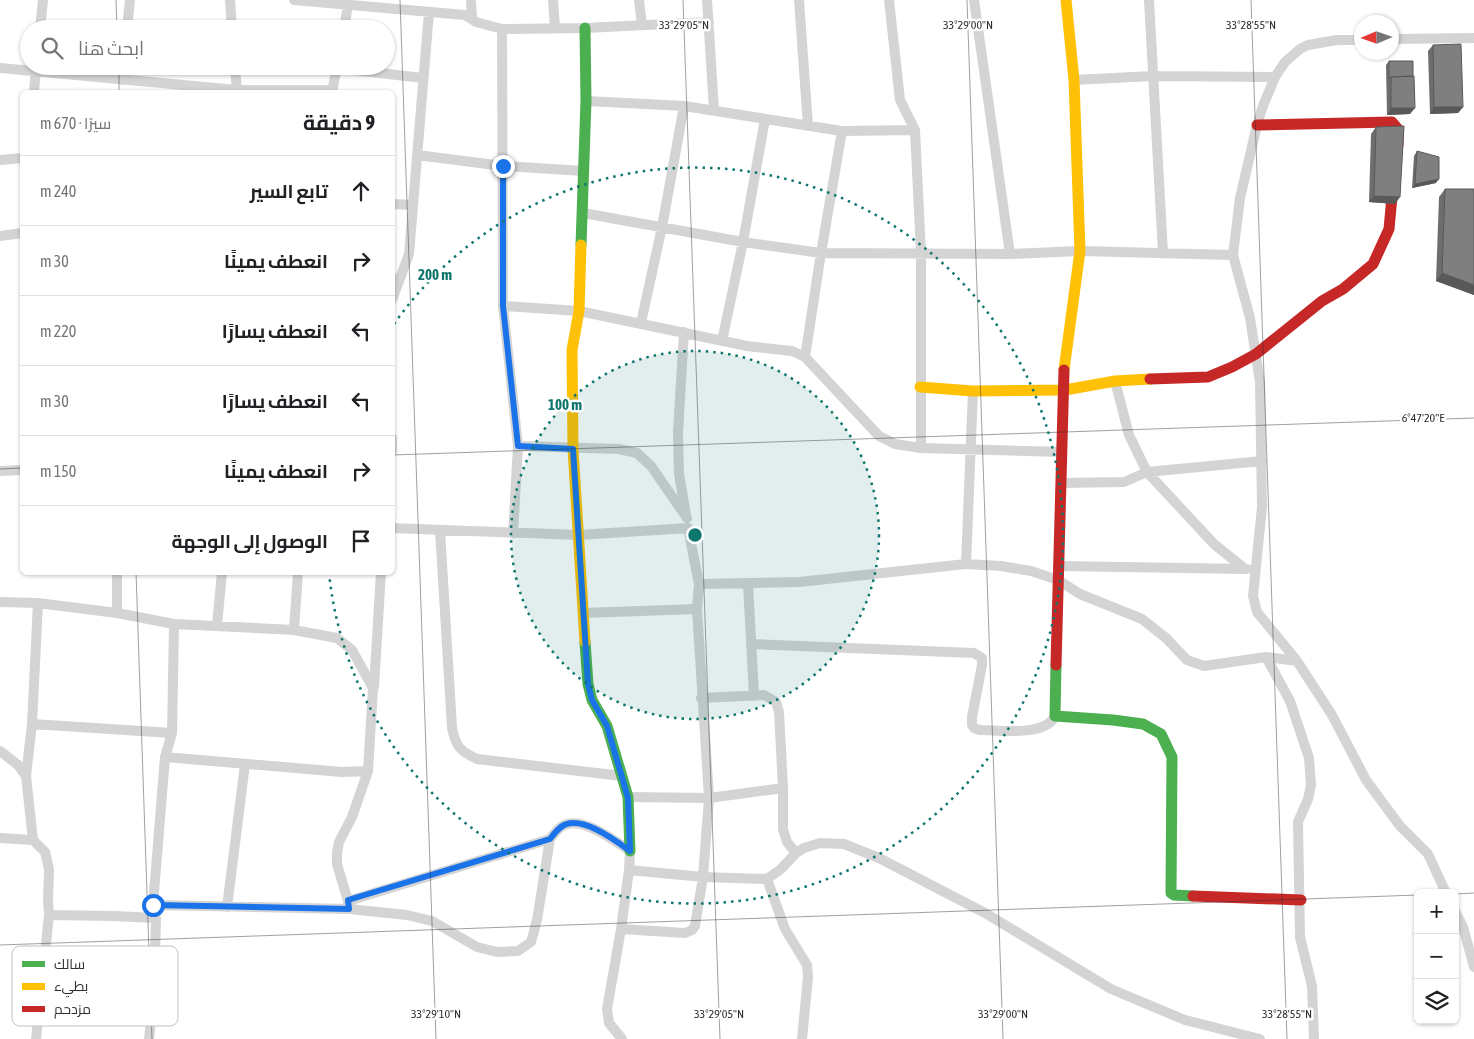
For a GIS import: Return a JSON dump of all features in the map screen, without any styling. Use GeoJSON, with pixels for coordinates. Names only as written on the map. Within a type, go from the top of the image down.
{"type":"FeatureCollection","features":[{"type":"Feature","properties":{"kind":"street"},"geometry":{"type":"LineString","coordinates":[[41,20],[43,0]]}},
{"type":"Feature","properties":{"kind":"street"},"geometry":{"type":"LineString","coordinates":[[128,20],[130,0]]}},
{"type":"Feature","properties":{"kind":"street"},"geometry":{"type":"LineString","coordinates":[[230,0],[231,20]]}},
{"type":"Feature","properties":{"kind":"street"},"geometry":{"type":"LineString","coordinates":[[294,0],[348,5],[371,4],[464,15],[476,22],[502,28],[586,28],[709,22]]}},
{"type":"Feature","properties":{"kind":"street"},"geometry":{"type":"LineString","coordinates":[[471,0],[472,19]]}},
{"type":"Feature","properties":{"kind":"street"},"geometry":{"type":"LineString","coordinates":[[553,0],[555,28]]}},
{"type":"Feature","properties":{"kind":"street"},"geometry":{"type":"LineString","coordinates":[[639,0],[642,25]]}},
{"type":"Feature","properties":{"kind":"street"},"geometry":{"type":"LineString","coordinates":[[707,0],[714,110]]}},
{"type":"Feature","properties":{"kind":"street"},"geometry":{"type":"LineString","coordinates":[[799,0],[808,126]]}},
{"type":"Feature","properties":{"kind":"street"},"geometry":{"type":"LineString","coordinates":[[888,0],[900,100],[915,130],[921,253],[921,448]]}},
{"type":"Feature","properties":{"kind":"street"},"geometry":{"type":"LineString","coordinates":[[974,0],[1010,254]]}},
{"type":"Feature","properties":{"kind":"street"},"geometry":{"type":"LineString","coordinates":[[752,644],[974,653],[982,658],[982,665],[972,716],[974,728],[980,730],[1036,730],[1046,727],[1053,721],[1055,716],[1064,374],[1080,251],[1074,80],[1066,0]]}},
{"type":"Feature","properties":{"kind":"street"},"geometry":{"type":"LineString","coordinates":[[1149,0],[1163,253]]}},
{"type":"Feature","properties":{"kind":"street"},"geometry":{"type":"LineString","coordinates":[[346,20],[348,5]]}},
{"type":"Feature","properties":{"kind":"street"},"geometry":{"type":"LineString","coordinates":[[396,280],[408,254],[429,12]]}},
{"type":"Feature","properties":{"kind":"street"},"geometry":{"type":"LineString","coordinates":[[502,28],[503,306],[518,446],[513,532]]}},
{"type":"Feature","properties":{"kind":"street"},"geometry":{"type":"LineString","coordinates":[[586,28],[586,101],[579,311],[572,350],[573,449],[588,684],[592,700],[607,726],[628,798],[629,870],[607,1009],[609,1023],[622,1039]]}},
{"type":"Feature","properties":{"kind":"street"},"geometry":{"type":"LineString","coordinates":[[1399,39],[1474,38]]}},
{"type":"Feature","properties":{"kind":"street"},"geometry":{"type":"LineString","coordinates":[[1354,40],[1338,40],[1308,45],[1300,49],[1285,62],[1275,77],[1263,106],[1240,198],[1233,255],[1250,318],[1260,382],[1262,507],[1250,569],[1257,612],[1298,661],[1332,715],[1366,780],[1400,826],[1428,854],[1444,889]]}},
{"type":"Feature","properties":{"kind":"street"},"geometry":{"type":"LineString","coordinates":[[0,68],[20,69]]}},
{"type":"Feature","properties":{"kind":"street"},"geometry":{"type":"LineString","coordinates":[[395,74],[423,78]]}},
{"type":"Feature","properties":{"kind":"street"},"geometry":{"type":"LineString","coordinates":[[34,90],[35,75]]}},
{"type":"Feature","properties":{"kind":"street"},"geometry":{"type":"LineString","coordinates":[[83,75],[122,80],[159,88],[211,90]]}},
{"type":"Feature","properties":{"kind":"street"},"geometry":{"type":"LineString","coordinates":[[122,75],[122,80]]}},
{"type":"Feature","properties":{"kind":"street"},"geometry":{"type":"LineString","coordinates":[[236,75],[237,90]]}},
{"type":"Feature","properties":{"kind":"street"},"geometry":{"type":"LineString","coordinates":[[332,90],[335,75]]}},
{"type":"Feature","properties":{"kind":"street"},"geometry":{"type":"LineString","coordinates":[[1074,80],[1154,76],[1275,77]]}},
{"type":"Feature","properties":{"kind":"street"},"geometry":{"type":"LineString","coordinates":[[586,101],[684,106],[842,131],[915,130]]}},
{"type":"Feature","properties":{"kind":"street"},"geometry":{"type":"LineString","coordinates":[[641,323],[662,227],[684,106]]}},
{"type":"Feature","properties":{"kind":"street"},"geometry":{"type":"LineString","coordinates":[[722,341],[743,242],[765,119]]}},
{"type":"Feature","properties":{"kind":"street"},"geometry":{"type":"LineString","coordinates":[[920,387],[973,391],[1065,390],[1115,381],[1208,377],[1256,354],[1322,301],[1343,289],[1373,264],[1389,229],[1399,132],[1396,124],[1392,122],[1257,125]]}},
{"type":"Feature","properties":{"kind":"street"},"geometry":{"type":"LineString","coordinates":[[806,357],[821,253],[842,131]]}},
{"type":"Feature","properties":{"kind":"street"},"geometry":{"type":"LineString","coordinates":[[416,156],[503,166],[584,171]]}},
{"type":"Feature","properties":{"kind":"street"},"geometry":{"type":"LineString","coordinates":[[0,160],[20,158]]}},
{"type":"Feature","properties":{"kind":"street"},"geometry":{"type":"LineString","coordinates":[[395,204],[412,205]]}},
{"type":"Feature","properties":{"kind":"street"},"geometry":{"type":"LineString","coordinates":[[583,214],[743,242],[821,253],[1010,254],[1080,251],[1233,255]]}},
{"type":"Feature","properties":{"kind":"street"},"geometry":{"type":"LineString","coordinates":[[0,236],[20,233]]}},
{"type":"Feature","properties":{"kind":"street"},"geometry":{"type":"LineString","coordinates":[[503,306],[579,311],[722,341],[792,352],[806,357],[879,436],[895,444],[921,448],[1061,452]]}},
{"type":"Feature","properties":{"kind":"street"},"geometry":{"type":"LineString","coordinates":[[621,929],[685,933],[692,930],[695,926],[703,877],[708,798],[697,609],[699,584],[679,474],[678,432],[684,332]]}},
{"type":"Feature","properties":{"kind":"street"},"geometry":{"type":"LineString","coordinates":[[1115,381],[1129,435],[1147,472],[1214,544],[1250,569]]}},
{"type":"Feature","properties":{"kind":"street"},"geometry":{"type":"LineString","coordinates":[[966,564],[973,391]]}},
{"type":"Feature","properties":{"kind":"street"},"geometry":{"type":"LineString","coordinates":[[518,446],[619,449],[637,453],[651,466],[688,523]]}},
{"type":"Feature","properties":{"kind":"street"},"geometry":{"type":"LineString","coordinates":[[1061,483],[1124,482],[1147,472],[1262,461]]}},
{"type":"Feature","properties":{"kind":"street"},"geometry":{"type":"LineString","coordinates":[[0,471],[20,470]]}},
{"type":"Feature","properties":{"kind":"street"},"geometry":{"type":"LineString","coordinates":[[395,528],[579,535],[688,523]]}},
{"type":"Feature","properties":{"kind":"street"},"geometry":{"type":"LineString","coordinates":[[440,530],[452,728],[455,743],[464,753],[477,759],[622,776]]}},
{"type":"Feature","properties":{"kind":"street"},"geometry":{"type":"LineString","coordinates":[[699,584],[800,582],[966,564],[1032,570],[1058,580],[1080,594],[1142,619],[1166,638],[1187,660],[1204,666],[1266,657],[1298,661]]}},
{"type":"Feature","properties":{"kind":"street"},"geometry":{"type":"LineString","coordinates":[[1058,566],[1250,569]]}},
{"type":"Feature","properties":{"kind":"street"},"geometry":{"type":"LineString","coordinates":[[116,575],[117,613]]}},
{"type":"Feature","properties":{"kind":"street"},"geometry":{"type":"LineString","coordinates":[[218,626],[222,575]]}},
{"type":"Feature","properties":{"kind":"street"},"geometry":{"type":"LineString","coordinates":[[294,630],[298,575]]}},
{"type":"Feature","properties":{"kind":"street"},"geometry":{"type":"LineString","coordinates":[[348,905],[337,864],[337,853],[339,842],[352,817],[368,771],[381,575]]}},
{"type":"Feature","properties":{"kind":"street"},"geometry":{"type":"LineString","coordinates":[[748,584],[754,696]]}},
{"type":"Feature","properties":{"kind":"street"},"geometry":{"type":"LineString","coordinates":[[0,602],[38,603],[117,613],[174,624],[294,630],[337,638],[352,650],[373,688]]}},
{"type":"Feature","properties":{"kind":"street"},"geometry":{"type":"LineString","coordinates":[[38,603],[32,724],[26,776],[33,840],[45,852],[49,869],[49,915],[46,946]]}},
{"type":"Feature","properties":{"kind":"street"},"geometry":{"type":"LineString","coordinates":[[583,613],[697,609]]}},
{"type":"Feature","properties":{"kind":"street"},"geometry":{"type":"LineString","coordinates":[[155,946],[156,918],[153,905],[165,757],[172,733],[174,624]]}},
{"type":"Feature","properties":{"kind":"street"},"geometry":{"type":"LineString","coordinates":[[1266,657],[1290,702],[1309,758],[1311,785],[1308,799],[1298,822],[1301,900],[1300,937],[1312,986],[1314,1039]]}},
{"type":"Feature","properties":{"kind":"street"},"geometry":{"type":"LineString","coordinates":[[701,698],[764,695],[776,702],[779,712],[784,836],[796,853]]}},
{"type":"Feature","properties":{"kind":"street"},"geometry":{"type":"LineString","coordinates":[[1055,716],[1143,724],[1161,734],[1172,758],[1170,887],[1174,895],[1301,900]]}},
{"type":"Feature","properties":{"kind":"street"},"geometry":{"type":"LineString","coordinates":[[32,724],[172,733]]}},
{"type":"Feature","properties":{"kind":"street"},"geometry":{"type":"LineString","coordinates":[[0,751],[18,765],[26,776]]}},
{"type":"Feature","properties":{"kind":"street"},"geometry":{"type":"LineString","coordinates":[[165,757],[342,772],[368,771]]}},
{"type":"Feature","properties":{"kind":"street"},"geometry":{"type":"LineString","coordinates":[[227,907],[245,764]]}},
{"type":"Feature","properties":{"kind":"street"},"geometry":{"type":"LineString","coordinates":[[628,798],[708,798],[783,788]]}},
{"type":"Feature","properties":{"kind":"street"},"geometry":{"type":"LineString","coordinates":[[348,905],[550,839],[562,826],[573,823],[591,827],[612,838],[630,851]]}},
{"type":"Feature","properties":{"kind":"street"},"geometry":{"type":"LineString","coordinates":[[0,838],[33,840]]}},
{"type":"Feature","properties":{"kind":"street"},"geometry":{"type":"LineString","coordinates":[[153,905],[227,907],[348,905],[432,920],[477,946],[497,952],[518,951],[531,942],[537,920],[550,839]]}},
{"type":"Feature","properties":{"kind":"street"},"geometry":{"type":"LineString","coordinates":[[629,870],[703,877],[767,879],[804,848],[820,843],[844,844],[985,913],[1111,989],[1185,1020],[1260,1039]]}},
{"type":"Feature","properties":{"kind":"street"},"geometry":{"type":"LineString","coordinates":[[767,879],[785,929],[807,965],[808,977],[802,1039]]}},
{"type":"Feature","properties":{"kind":"street"},"geometry":{"type":"LineString","coordinates":[[49,915],[156,918]]}},
{"type":"Feature","properties":{"kind":"street"},"geometry":{"type":"LineString","coordinates":[[1459,919],[1474,967]]}},
{"type":"Feature","properties":{"kind":"street"},"geometry":{"type":"LineString","coordinates":[[36,1039],[38,1026]]}},
{"type":"Feature","properties":{"kind":"street"},"geometry":{"type":"LineString","coordinates":[[149,1039],[150,1026]]}},
{"type":"Feature","properties":{"kind":"building"},"geometry":{"type":"Polygon","coordinates":[[[1461,44],[1463,107],[1434,107],[1433,45],[1461,44]]]}},
{"type":"Feature","properties":{"kind":"building"},"geometry":{"type":"Polygon","coordinates":[[[1389,61],[1413,61],[1413,76],[1391,77],[1389,79],[1389,61]]]}},
{"type":"Feature","properties":{"kind":"building"},"geometry":{"type":"Polygon","coordinates":[[[1414,76],[1415,108],[1391,108],[1391,77],[1414,76]]]}},
{"type":"Feature","properties":{"kind":"building"},"geometry":{"type":"Polygon","coordinates":[[[1404,126],[1400,197],[1374,196],[1376,127],[1404,126]]]}},
{"type":"Feature","properties":{"kind":"building"},"geometry":{"type":"Polygon","coordinates":[[[1417,151],[1439,157],[1439,179],[1415,184],[1417,151]]]}},
{"type":"Feature","properties":{"kind":"building"},"geometry":{"type":"Polygon","coordinates":[[[1445,189],[1474,189],[1474,285],[1442,273],[1445,189]]]}},
{"type":"Feature","properties":{"kind":"traffic: fast"},"geometry":{"type":"LineString","coordinates":[[581,245],[586,101],[585,28]]}},
{"type":"Feature","properties":{"kind":"traffic: fast"},"geometry":{"type":"LineString","coordinates":[[585,642],[588,684],[592,700],[607,726],[628,797],[630,851]]}},
{"type":"Feature","properties":{"kind":"traffic: fast"},"geometry":{"type":"LineString","coordinates":[[1056,665],[1055,716],[1143,724],[1161,734],[1172,757],[1171,893],[1174,895],[1193,896]]}},
{"type":"Feature","properties":{"kind":"traffic: slow"},"geometry":{"type":"LineString","coordinates":[[1064,370],[1080,251],[1074,80],[1066,0]]}},
{"type":"Feature","properties":{"kind":"traffic: slow"},"geometry":{"type":"LineString","coordinates":[[581,245],[579,311],[572,350],[573,449],[585,642]]}},
{"type":"Feature","properties":{"kind":"traffic: slow"},"geometry":{"type":"LineString","coordinates":[[920,387],[973,391],[1065,390],[1115,381],[1150,379]]}},
{"type":"Feature","properties":{"kind":"traffic: jam"},"geometry":{"type":"LineString","coordinates":[[1257,125],[1392,122],[1398,129],[1398,145]]}},
{"type":"Feature","properties":{"kind":"traffic: jam"},"geometry":{"type":"LineString","coordinates":[[1150,379],[1208,377],[1232,367],[1256,354],[1322,301],[1343,289],[1373,264],[1389,229],[1393,186]]}},
{"type":"Feature","properties":{"kind":"traffic: jam"},"geometry":{"type":"LineString","coordinates":[[1056,665],[1064,370]]}},
{"type":"Feature","properties":{"kind":"traffic: jam"},"geometry":{"type":"LineString","coordinates":[[1193,896],[1301,900]]}},
{"type":"Feature","properties":{"kind":"route"},"geometry":{"type":"LineString","coordinates":[[153,905],[349,909],[348,900],[550,839],[562,826],[573,823],[591,827],[612,838],[630,851],[628,798],[607,726],[592,700],[588,684],[573,449],[518,446],[503,306],[503,166]]}}]}
